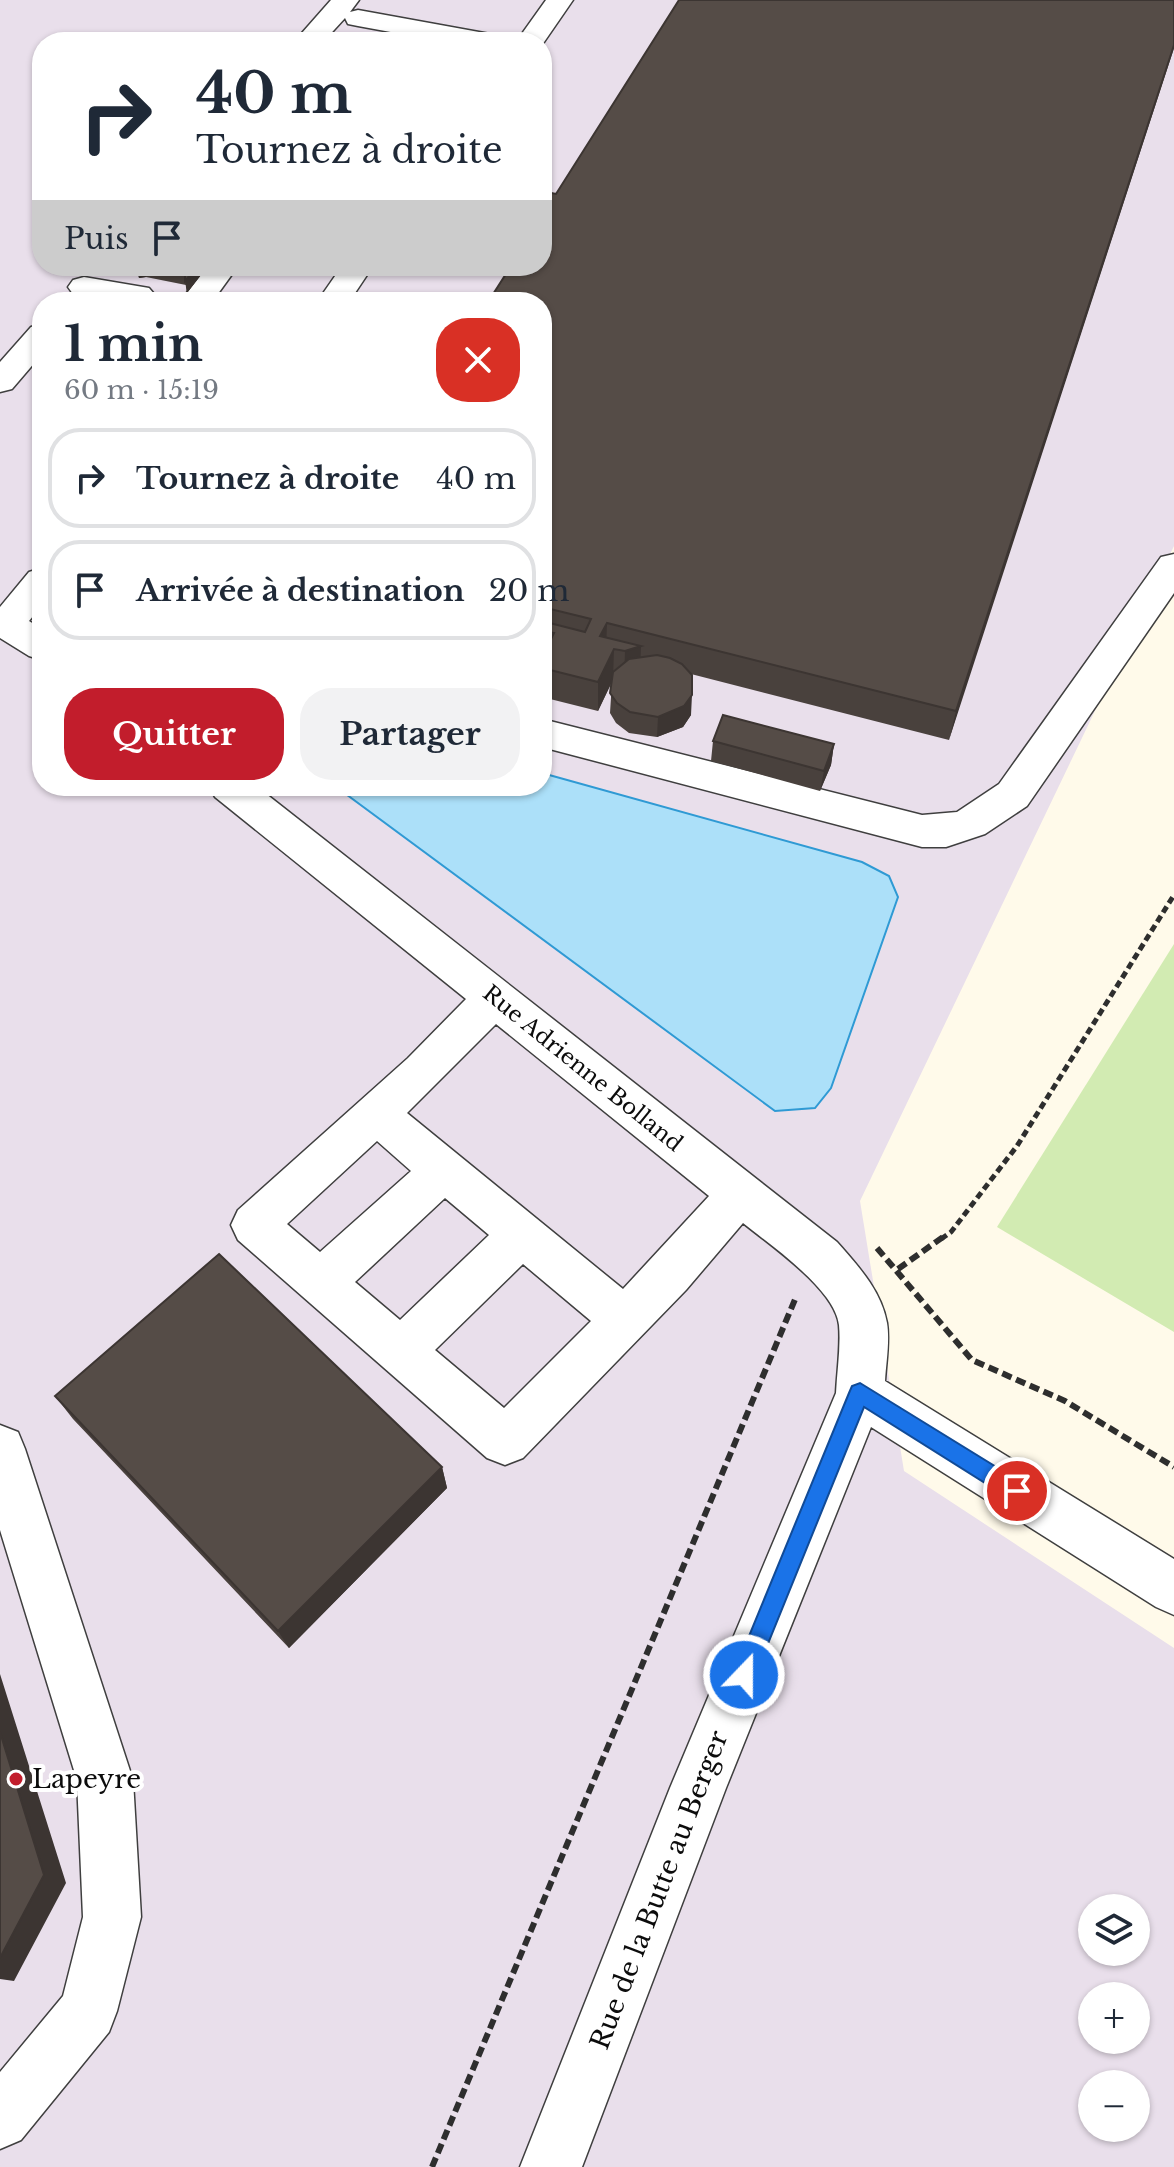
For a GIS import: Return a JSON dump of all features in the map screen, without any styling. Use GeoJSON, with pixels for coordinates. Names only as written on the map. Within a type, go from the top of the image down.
{"type":"FeatureCollection","features":[{"type":"Feature","properties":{"kind":"street"},"geometry":{"type":"LineString","coordinates":[[535,32],[550,1]]}},
{"type":"Feature","properties":{"kind":"street"},"geometry":{"type":"LineString","coordinates":[[322,32],[359,6]]}},
{"type":"Feature","properties":{"kind":"street"},"geometry":{"type":"LineString","coordinates":[[345,32],[359,6]]}},
{"type":"Feature","properties":{"kind":"street"},"geometry":{"type":"LineString","coordinates":[[359,6],[454,32]]}},
{"type":"Feature","properties":{"kind":"street"},"geometry":{"type":"LineString","coordinates":[[86,285],[122,292]]}},
{"type":"Feature","properties":{"kind":"street"},"geometry":{"type":"LineString","coordinates":[[0,382],[32,345]]}},
{"type":"Feature","properties":{"kind":"street"},"geometry":{"type":"LineString","coordinates":[[552,736],[922,831],[946,831],[971,823],[1013,795],[1174,566]]}},
{"type":"Feature","properties":{"kind":"street"},"geometry":{"type":"LineString","coordinates":[[32,592],[4,621],[32,640]]}},
{"type":"Feature","properties":{"kind":"street","name":"Rue Adrienne Bolland"},"geometry":{"type":"LineString","coordinates":[[242,796],[820,1257],[854,1297],[863,1324],[860,1393]]}},
{"type":"Feature","properties":{"kind":"street"},"geometry":{"type":"LineString","coordinates":[[494,998],[423,1071],[254,1225],[505,1441],[625,1320],[740,1194]]}},
{"type":"Feature","properties":{"kind":"street"},"geometry":{"type":"LineString","coordinates":[[376,1114],[625,1320]]}},
{"type":"Feature","properties":{"kind":"street"},"geometry":{"type":"LineString","coordinates":[[321,1282],[444,1170]]}},
{"type":"Feature","properties":{"kind":"street"},"geometry":{"type":"LineString","coordinates":[[401,1351],[522,1234]]}},
{"type":"Feature","properties":{"kind":"street"},"geometry":{"type":"LineString","coordinates":[[860,1393],[1174,1589]]}},
{"type":"Feature","properties":{"kind":"street","name":"Rue de la Butte au Berger"},"geometry":{"type":"LineString","coordinates":[[551,2167],[698,1788],[860,1393]]}},
{"type":"Feature","properties":{"kind":"street"},"geometry":{"type":"LineString","coordinates":[[0,1449],[105,1780],[112,1917],[88,2011],[1,2115]]}},
{"type":"Feature","properties":{"kind":"path"},"geometry":{"type":"LineString","coordinates":[[898,1269],[951,1232],[1017,1146],[1174,895]]}},
{"type":"Feature","properties":{"kind":"path"},"geometry":{"type":"LineString","coordinates":[[884,1254],[972,1360],[1065,1401],[1174,1467]]}},
{"type":"Feature","properties":{"kind":"path"},"geometry":{"type":"LineString","coordinates":[[432,2167],[801,1285]]}},
{"type":"Feature","properties":{"kind":"shaded area"},"geometry":{"type":"Polygon","coordinates":[[[0,0],[1174,0],[1174,546],[860,1201],[904,1471],[1174,1648],[1174,2167],[0,2167],[0,0]]]}},
{"type":"Feature","properties":{"kind":"green space"},"geometry":{"type":"Polygon","coordinates":[[[1174,944],[1174,1332],[997,1227],[1174,944]]]}},
{"type":"Feature","properties":{"kind":"water"},"geometry":{"type":"Polygon","coordinates":[[[552,776],[862,862],[889,876],[898,897],[831,1088],[815,1108],[775,1111],[349,796],[552,796],[552,776]]]}},
{"type":"Feature","properties":{"kind":"building"},"geometry":{"type":"Polygon","coordinates":[[[679,0],[1174,0],[1174,45],[956,711],[607,623],[600,636],[641,646],[625,651],[614,649],[598,682],[552,670],[552,624],[585,632],[591,619],[552,609],[552,292],[494,292],[505,276],[552,276],[552,193],[556,194],[679,0]]]}},
{"type":"Feature","properties":{"kind":"building"},"geometry":{"type":"Polygon","coordinates":[[[657,655],[682,664],[692,675],[692,695],[684,706],[658,717],[630,712],[617,703],[610,693],[613,672],[629,659],[657,655]]]}},
{"type":"Feature","properties":{"kind":"building"},"geometry":{"type":"Polygon","coordinates":[[[723,715],[834,744],[824,771],[713,741],[723,715]]]}},
{"type":"Feature","properties":{"kind":"building"},"geometry":{"type":"Polygon","coordinates":[[[219,1254],[442,1467],[278,1631],[55,1396],[219,1254]]]}},
{"type":"Feature","properties":{"kind":"building"},"geometry":{"type":"Polygon","coordinates":[[[0,1732],[44,1875],[0,1958],[0,1732]]]}},
{"type":"Feature","properties":{"kind":"place","name":"Lapeyre"},"geometry":{"type":"Point","coordinates":[16,1779]}},
{"type":"Feature","properties":{"kind":"route"},"geometry":{"type":"LineString","coordinates":[[744,1675],[860,1393],[1017,1491]]}}]}
